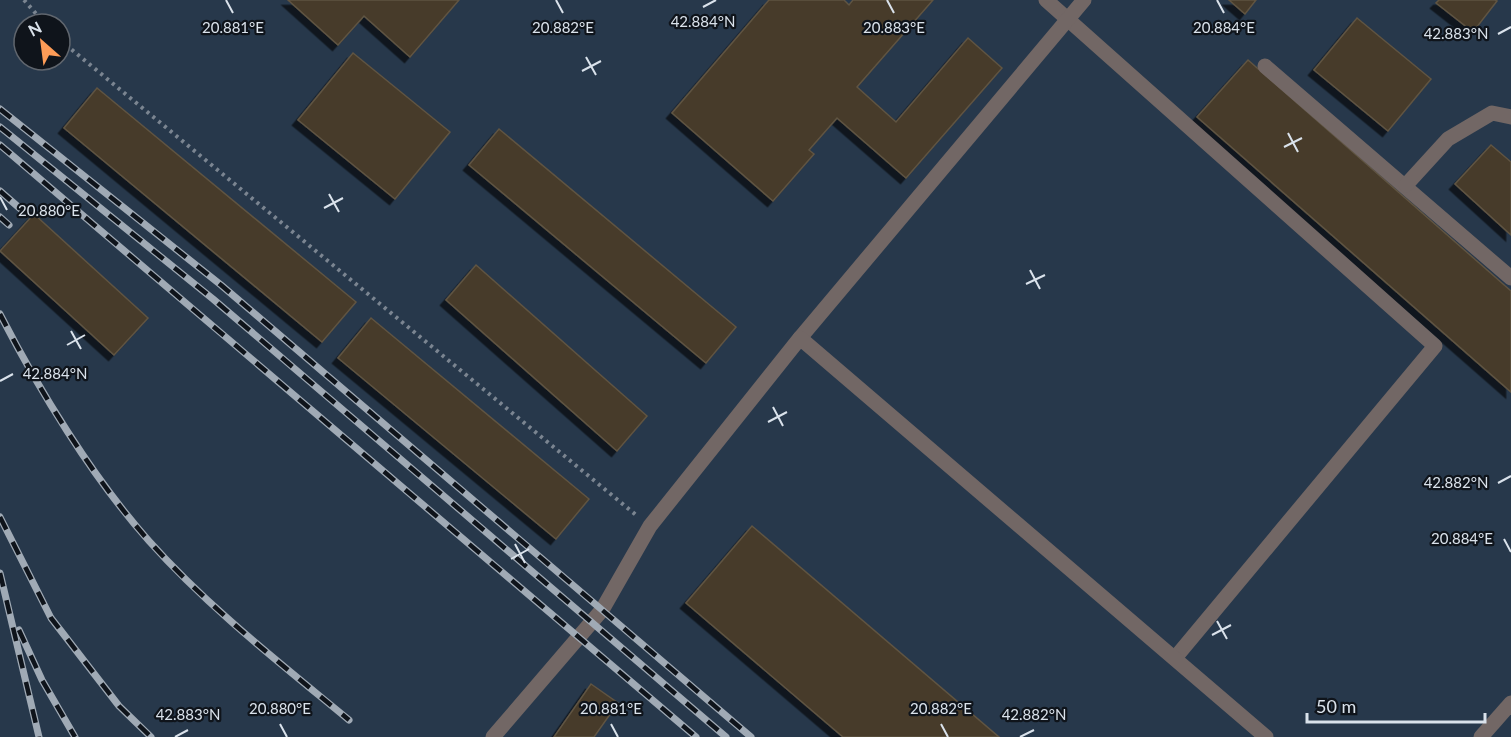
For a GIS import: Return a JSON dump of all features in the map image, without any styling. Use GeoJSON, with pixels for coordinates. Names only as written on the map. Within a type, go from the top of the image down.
{"type":"FeatureCollection","features":[{"type":"Feature","properties":{"kind":"lane"},"geometry":{"type":"LineString","coordinates":[[1046,0],[1435,346],[1175,658]]}},
{"type":"Feature","properties":{"kind":"lane"},"geometry":{"type":"LineString","coordinates":[[493,737],[602,610],[650,526],[800,339],[1084,0]]}},
{"type":"Feature","properties":{"kind":"lane"},"geometry":{"type":"LineString","coordinates":[[1265,66],[1406,185],[1511,278]]}},
{"type":"Feature","properties":{"kind":"lane"},"geometry":{"type":"LineString","coordinates":[[1406,185],[1448,139],[1463,129],[1492,112],[1511,117]]}},
{"type":"Feature","properties":{"kind":"lane"},"geometry":{"type":"LineString","coordinates":[[800,339],[1266,737]]}},
{"type":"Feature","properties":{"kind":"lane"},"geometry":{"type":"LineString","coordinates":[[1481,737],[1511,703]]}},
{"type":"Feature","properties":{"kind":"path"},"geometry":{"type":"LineString","coordinates":[[24,0],[34,12]]}},
{"type":"Feature","properties":{"kind":"path"},"geometry":{"type":"LineString","coordinates":[[72,50],[650,526]]}},
{"type":"Feature","properties":{"kind":"shaded area"},"geometry":{"type":"Polygon","coordinates":[[[0,0],[1511,0],[1511,737],[0,737],[0,0]]]}},
{"type":"Feature","properties":{"kind":"building"},"geometry":{"type":"Polygon","coordinates":[[[288,0],[459,0],[410,57],[364,16],[338,45],[288,0]]]}},
{"type":"Feature","properties":{"kind":"building"},"geometry":{"type":"Polygon","coordinates":[[[769,0],[844,0],[849,5],[853,0],[933,0],[857,87],[896,122],[968,38],[1002,68],[906,178],[837,118],[809,150],[814,154],[773,201],[672,113],[769,0]]]}},
{"type":"Feature","properties":{"kind":"building"},"geometry":{"type":"Polygon","coordinates":[[[1229,0],[1256,0],[1245,14],[1229,0]]]}},
{"type":"Feature","properties":{"kind":"building"},"geometry":{"type":"Polygon","coordinates":[[[1439,0],[1497,1],[1473,32],[1436,3],[1439,0]]]}},
{"type":"Feature","properties":{"kind":"building"},"geometry":{"type":"Polygon","coordinates":[[[1357,18],[1431,79],[1388,131],[1314,70],[1357,18]]]}},
{"type":"Feature","properties":{"kind":"building"},"geometry":{"type":"Polygon","coordinates":[[[353,53],[450,132],[395,199],[298,120],[353,53]]]}},
{"type":"Feature","properties":{"kind":"building"},"geometry":{"type":"Polygon","coordinates":[[[1248,60],[1511,291],[1511,392],[1197,117],[1248,60]]]}},
{"type":"Feature","properties":{"kind":"building"},"geometry":{"type":"Polygon","coordinates":[[[97,88],[356,302],[322,342],[64,128],[97,88]]]}},
{"type":"Feature","properties":{"kind":"building"},"geometry":{"type":"Polygon","coordinates":[[[499,129],[736,327],[706,363],[469,165],[499,129]]]}},
{"type":"Feature","properties":{"kind":"building"},"geometry":{"type":"Polygon","coordinates":[[[1491,145],[1511,162],[1511,235],[1455,184],[1491,145]]]}},
{"type":"Feature","properties":{"kind":"building"},"geometry":{"type":"Polygon","coordinates":[[[34,214],[148,318],[114,355],[0,251],[34,214]]]}},
{"type":"Feature","properties":{"kind":"building"},"geometry":{"type":"Polygon","coordinates":[[[476,265],[647,416],[617,451],[446,300],[476,265]]]}},
{"type":"Feature","properties":{"kind":"building"},"geometry":{"type":"Polygon","coordinates":[[[371,318],[589,499],[556,539],[338,358],[371,318]]]}},
{"type":"Feature","properties":{"kind":"building"},"geometry":{"type":"Polygon","coordinates":[[[752,526],[999,737],[843,737],[686,603],[752,526]]]}},
{"type":"Feature","properties":{"kind":"building"},"geometry":{"type":"Polygon","coordinates":[[[591,684],[618,703],[594,737],[554,737],[591,684]]]}},
{"type":"Feature","properties":{"kind":"railway"},"geometry":{"type":"LineString","coordinates":[[0,109],[221,285],[751,737]]}},
{"type":"Feature","properties":{"kind":"railway"},"geometry":{"type":"LineString","coordinates":[[0,127],[213,299],[726,737]]}},
{"type":"Feature","properties":{"kind":"railway"},"geometry":{"type":"LineString","coordinates":[[0,145],[696,737]]}},
{"type":"Feature","properties":{"kind":"railway"},"geometry":{"type":"LineString","coordinates":[[0,191],[24,212]]}},
{"type":"Feature","properties":{"kind":"railway"},"geometry":{"type":"LineString","coordinates":[[0,217],[9,225]]}},
{"type":"Feature","properties":{"kind":"railway"},"geometry":{"type":"LineString","coordinates":[[0,314],[49,402],[87,461],[149,541],[220,612],[349,720]]}},
{"type":"Feature","properties":{"kind":"railway"},"geometry":{"type":"LineString","coordinates":[[0,517],[51,618],[119,706],[151,737]]}},
{"type":"Feature","properties":{"kind":"railway"},"geometry":{"type":"LineString","coordinates":[[0,573],[39,737]]}},
{"type":"Feature","properties":{"kind":"railway"},"geometry":{"type":"LineString","coordinates":[[19,630],[42,680],[75,737]]}}]}
